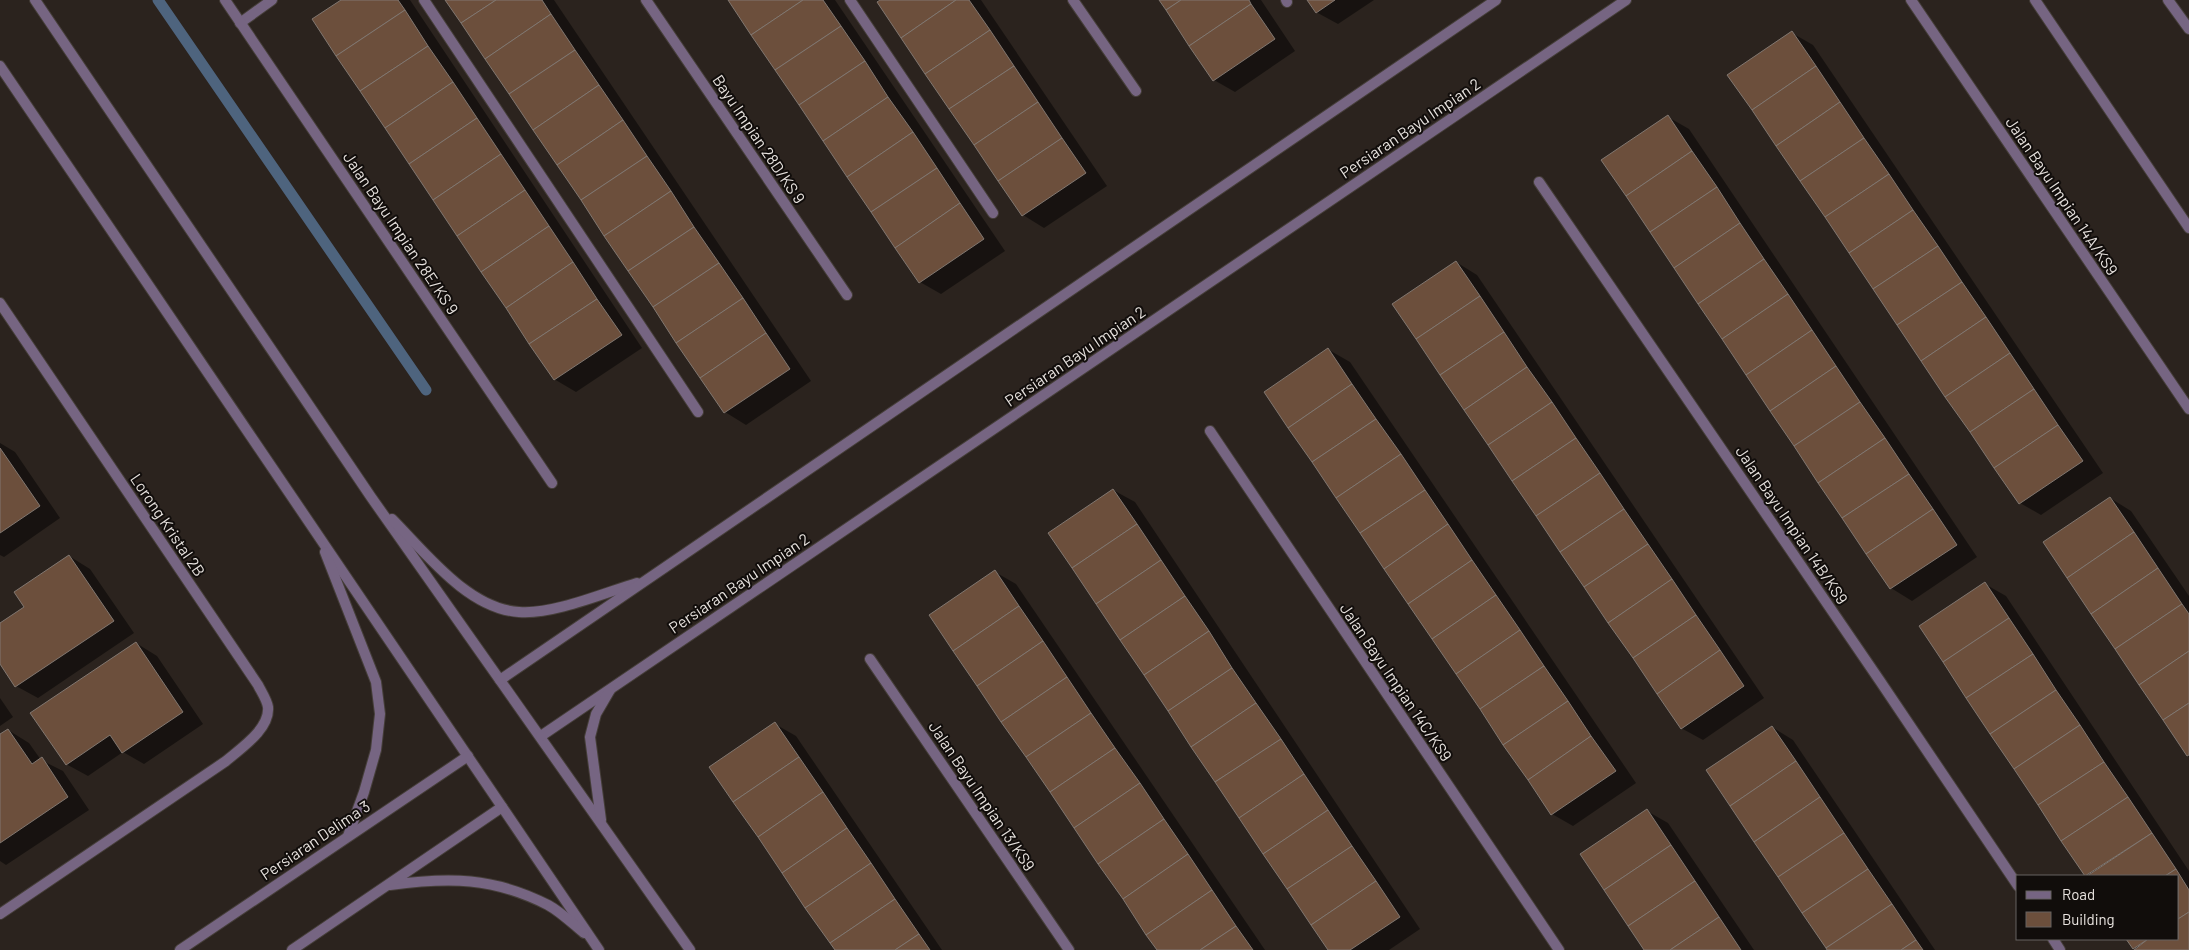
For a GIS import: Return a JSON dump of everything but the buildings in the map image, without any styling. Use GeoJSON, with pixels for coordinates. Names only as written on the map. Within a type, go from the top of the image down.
{"type":"FeatureCollection","features":[{"type":"Feature","properties":{"kind":"street"},"geometry":{"type":"LineString","coordinates":[[35,0],[370,497],[602,822],[690,950]]}},
{"type":"Feature","properties":{"kind":"street","name":"Jalan Bayu Impian 28E/KS 9"},"geometry":{"type":"LineString","coordinates":[[225,0],[552,483]]}},
{"type":"Feature","properties":{"kind":"street"},"geometry":{"type":"LineString","coordinates":[[240,23],[272,0]]}},
{"type":"Feature","properties":{"kind":"street"},"geometry":{"type":"LineString","coordinates":[[424,0],[698,412]]}},
{"type":"Feature","properties":{"kind":"street","name":"Bayu Impian 28D/KS 9"},"geometry":{"type":"LineString","coordinates":[[646,0],[847,295]]}},
{"type":"Feature","properties":{"kind":"street"},"geometry":{"type":"LineString","coordinates":[[850,0],[992,213]]}},
{"type":"Feature","properties":{"kind":"street"},"geometry":{"type":"LineString","coordinates":[[1073,0],[1136,91]]}},
{"type":"Feature","properties":{"kind":"street"},"geometry":{"type":"LineString","coordinates":[[500,680],[1496,0]]}},
{"type":"Feature","properties":{"kind":"street","name":"Persiaran Bayu Impian 2"},"geometry":{"type":"LineString","coordinates":[[541,736],[1626,0]]}},
{"type":"Feature","properties":{"kind":"street","name":"Jalan Bayu Impian 14A/KS9"},"geometry":{"type":"LineString","coordinates":[[1911,0],[2189,409]]}},
{"type":"Feature","properties":{"kind":"street"},"geometry":{"type":"LineString","coordinates":[[2035,0],[2189,228]]}},
{"type":"Feature","properties":{"kind":"street"},"geometry":{"type":"LineString","coordinates":[[2168,0],[2189,29]]}},
{"type":"Feature","properties":{"kind":"street"},"geometry":{"type":"LineString","coordinates":[[0,66],[599,950]]}},
{"type":"Feature","properties":{"kind":"street","name":"Jalan Bayu Impian 14B/KS9"},"geometry":{"type":"LineString","coordinates":[[1539,182],[2016,883]]}},
{"type":"Feature","properties":{"kind":"street","name":"Lorong Kristal 2B"},"geometry":{"type":"LineString","coordinates":[[0,303],[258,685],[268,706],[264,724],[252,738],[226,761],[0,914]]}},
{"type":"Feature","properties":{"kind":"street","name":"Jalan Bayu Impian 14C/KS9"},"geometry":{"type":"LineString","coordinates":[[1210,431],[1559,950]]}},
{"type":"Feature","properties":{"kind":"street"},"geometry":{"type":"LineString","coordinates":[[370,497],[459,586],[491,605],[518,612],[550,609],[646,580]]}},
{"type":"Feature","properties":{"kind":"street"},"geometry":{"type":"LineString","coordinates":[[318,534],[376,682],[380,714],[376,750],[364,792],[348,836]]}},
{"type":"Feature","properties":{"kind":"street","name":"Jalan Bayu Impian 13/KS9"},"geometry":{"type":"LineString","coordinates":[[870,659],[1069,950]]}},
{"type":"Feature","properties":{"kind":"street"},"geometry":{"type":"LineString","coordinates":[[602,822],[590,738],[596,714],[612,688]]}},
{"type":"Feature","properties":{"kind":"street","name":"Persiaran Delima 3"},"geometry":{"type":"LineString","coordinates":[[180,950],[468,756]]}},
{"type":"Feature","properties":{"kind":"street"},"geometry":{"type":"LineString","coordinates":[[292,950],[502,807]]}},
{"type":"Feature","properties":{"kind":"street"},"geometry":{"type":"LineString","coordinates":[[387,886],[423,881],[454,880],[489,883],[549,906],[592,938]]}},
{"type":"Feature","properties":{"kind":"waterway"},"geometry":{"type":"LineString","coordinates":[[158,0],[426,390]]}}]}
